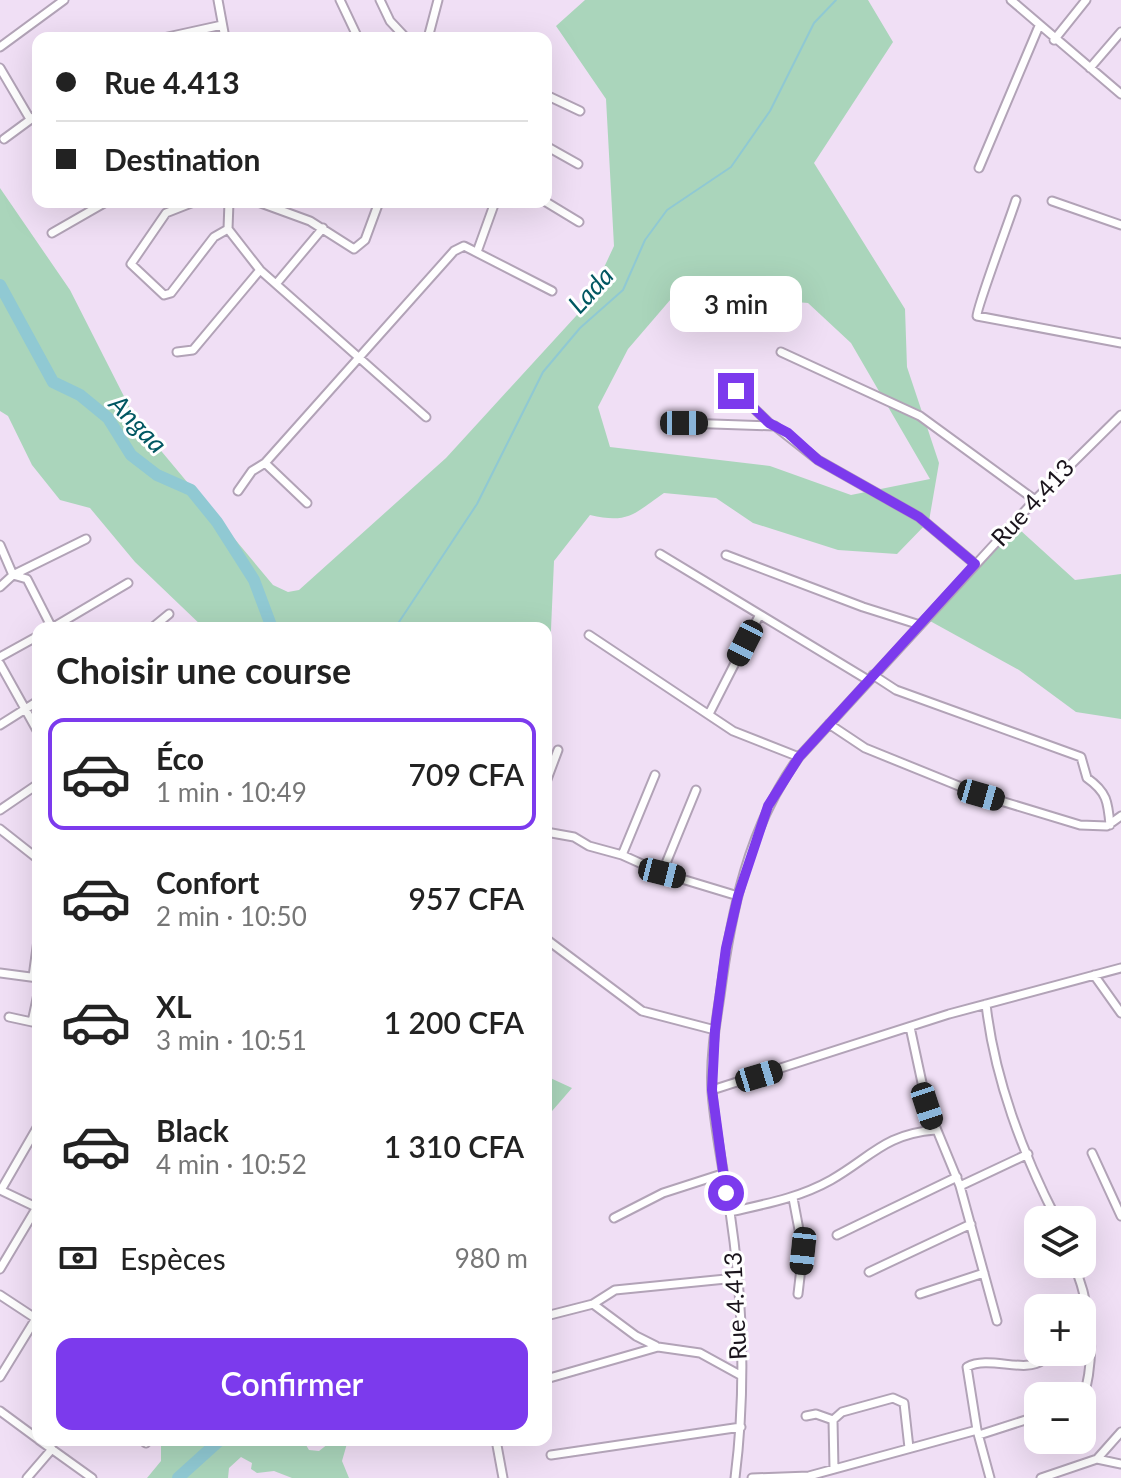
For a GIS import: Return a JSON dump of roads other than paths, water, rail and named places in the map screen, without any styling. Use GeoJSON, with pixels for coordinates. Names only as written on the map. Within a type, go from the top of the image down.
{"type":"FeatureCollection","features":[{"type":"Feature","properties":{"kind":"street"},"geometry":{"type":"LineString","coordinates":[[0,47],[64,0]]}},
{"type":"Feature","properties":{"kind":"street"},"geometry":{"type":"LineString","coordinates":[[218,0],[224,32]]}},
{"type":"Feature","properties":{"kind":"street"},"geometry":{"type":"LineString","coordinates":[[340,0],[355,32]]}},
{"type":"Feature","properties":{"kind":"street"},"geometry":{"type":"LineString","coordinates":[[380,0],[390,21],[400,32]]}},
{"type":"Feature","properties":{"kind":"street"},"geometry":{"type":"LineString","coordinates":[[430,32],[438,0]]}},
{"type":"Feature","properties":{"kind":"street"},"geometry":{"type":"LineString","coordinates":[[1011,0],[1021,3],[1054,40],[1121,94]]}},
{"type":"Feature","properties":{"kind":"street"},"geometry":{"type":"LineString","coordinates":[[1054,40],[1086,0]]}},
{"type":"Feature","properties":{"kind":"street"},"geometry":{"type":"LineString","coordinates":[[190,32],[222,25]]}},
{"type":"Feature","properties":{"kind":"street"},"geometry":{"type":"LineString","coordinates":[[979,168],[1039,26]]}},
{"type":"Feature","properties":{"kind":"street"},"geometry":{"type":"LineString","coordinates":[[1090,68],[1121,32]]}},
{"type":"Feature","properties":{"kind":"street"},"geometry":{"type":"LineString","coordinates":[[0,68],[32,113]]}},
{"type":"Feature","properties":{"kind":"street"},"geometry":{"type":"LineString","coordinates":[[552,98],[580,111]]}},
{"type":"Feature","properties":{"kind":"street"},"geometry":{"type":"LineString","coordinates":[[4,139],[32,118]]}},
{"type":"Feature","properties":{"kind":"street"},"geometry":{"type":"LineString","coordinates":[[552,149],[578,164]]}},
{"type":"Feature","properties":{"kind":"street"},"geometry":{"type":"LineString","coordinates":[[1016,200],[1001,250],[977,305],[977,316],[1121,343]]}},
{"type":"Feature","properties":{"kind":"street"},"geometry":{"type":"LineString","coordinates":[[1052,201],[1121,225]]}},
{"type":"Feature","properties":{"kind":"street"},"geometry":{"type":"LineString","coordinates":[[552,206],[579,222]]}},
{"type":"Feature","properties":{"kind":"street"},"geometry":{"type":"LineString","coordinates":[[52,233],[96,208]]}},
{"type":"Feature","properties":{"kind":"street"},"geometry":{"type":"LineString","coordinates":[[179,208],[166,213],[131,264],[164,295],[171,293],[214,237],[228,229]]}},
{"type":"Feature","properties":{"kind":"street"},"geometry":{"type":"LineString","coordinates":[[229,208],[228,229],[260,270],[426,417]]}},
{"type":"Feature","properties":{"kind":"street"},"geometry":{"type":"LineString","coordinates":[[273,208],[323,228],[354,249],[365,240],[377,208]]}},
{"type":"Feature","properties":{"kind":"street"},"geometry":{"type":"LineString","coordinates":[[477,252],[493,208]]}},
{"type":"Feature","properties":{"kind":"street"},"geometry":{"type":"LineString","coordinates":[[276,284],[323,228]]}},
{"type":"Feature","properties":{"kind":"street"},"geometry":{"type":"LineString","coordinates":[[238,491],[252,471],[265,463],[454,251],[464,246],[552,291]]}},
{"type":"Feature","properties":{"kind":"street"},"geometry":{"type":"LineString","coordinates":[[177,352],[193,350],[260,270]]}},
{"type":"Feature","properties":{"kind":"street"},"geometry":{"type":"LineString","coordinates":[[781,352],[920,416],[1035,500]]}},
{"type":"Feature","properties":{"kind":"street"},"geometry":{"type":"LineString","coordinates":[[736,391],[769,423],[788,433],[818,460],[919,517],[975,564]]}},
{"type":"Feature","properties":{"kind":"street","name":"Rue 4.413"},"geometry":{"type":"LineString","coordinates":[[735,1478],[741,1427],[736,1278],[730,1212],[712,1090],[715,1030],[726,948],[738,896],[768,806],[799,757],[871,677],[1035,500],[1121,415]]}},
{"type":"Feature","properties":{"kind":"street"},"geometry":{"type":"LineString","coordinates":[[684,423],[769,423]]}},
{"type":"Feature","properties":{"kind":"street"},"geometry":{"type":"LineString","coordinates":[[265,463],[307,503]]}},
{"type":"Feature","properties":{"kind":"street"},"geometry":{"type":"LineString","coordinates":[[0,587],[13,575],[86,539]]}},
{"type":"Feature","properties":{"kind":"street"},"geometry":{"type":"LineString","coordinates":[[0,545],[13,575]]}},
{"type":"Feature","properties":{"kind":"street"},"geometry":{"type":"LineString","coordinates":[[660,554],[759,616],[896,690],[1081,757],[1087,778],[1103,789],[1107,797],[1110,825]]}},
{"type":"Feature","properties":{"kind":"street"},"geometry":{"type":"LineString","coordinates":[[726,555],[863,607],[920,625]]}},
{"type":"Feature","properties":{"kind":"street"},"geometry":{"type":"LineString","coordinates":[[13,575],[27,579],[49,622]]}},
{"type":"Feature","properties":{"kind":"street"},"geometry":{"type":"LineString","coordinates":[[62,622],[128,583]]}},
{"type":"Feature","properties":{"kind":"street"},"geometry":{"type":"LineString","coordinates":[[159,622],[169,614]]}},
{"type":"Feature","properties":{"kind":"street"},"geometry":{"type":"LineString","coordinates":[[710,712],[759,616]]}},
{"type":"Feature","properties":{"kind":"street"},"geometry":{"type":"LineString","coordinates":[[589,635],[710,712],[733,731],[799,757]]}},
{"type":"Feature","properties":{"kind":"street"},"geometry":{"type":"LineString","coordinates":[[0,657],[32,639]]}},
{"type":"Feature","properties":{"kind":"street"},"geometry":{"type":"LineString","coordinates":[[0,664],[32,723]]}},
{"type":"Feature","properties":{"kind":"street"},"geometry":{"type":"LineString","coordinates":[[0,725],[32,705]]}},
{"type":"Feature","properties":{"kind":"street"},"geometry":{"type":"LineString","coordinates":[[829,724],[865,748],[981,795],[1080,825],[1110,825],[1121,816]]}},
{"type":"Feature","properties":{"kind":"street"},"geometry":{"type":"LineString","coordinates":[[552,766],[558,750]]}},
{"type":"Feature","properties":{"kind":"street"},"geometry":{"type":"LineString","coordinates":[[622,855],[655,775]]}},
{"type":"Feature","properties":{"kind":"street"},"geometry":{"type":"LineString","coordinates":[[0,810],[32,788]]}},
{"type":"Feature","properties":{"kind":"street"},"geometry":{"type":"LineString","coordinates":[[662,873],[696,790]]}},
{"type":"Feature","properties":{"kind":"street"},"geometry":{"type":"LineString","coordinates":[[0,829],[32,854]]}},
{"type":"Feature","properties":{"kind":"street"},"geometry":{"type":"LineString","coordinates":[[552,833],[574,837],[662,873],[738,896]]}},
{"type":"Feature","properties":{"kind":"street"},"geometry":{"type":"LineString","coordinates":[[552,944],[642,1011],[715,1030]]}},
{"type":"Feature","properties":{"kind":"street"},"geometry":{"type":"LineString","coordinates":[[712,1090],[986,1004],[1121,968]]}},
{"type":"Feature","properties":{"kind":"street"},"geometry":{"type":"LineString","coordinates":[[0,973],[32,977]]}},
{"type":"Feature","properties":{"kind":"street"},"geometry":{"type":"LineString","coordinates":[[1094,975],[1121,1013]]}},
{"type":"Feature","properties":{"kind":"street"},"geometry":{"type":"LineString","coordinates":[[986,1004],[989,1034],[1028,1154],[1051,1206]]}},
{"type":"Feature","properties":{"kind":"street"},"geometry":{"type":"LineString","coordinates":[[9,1017],[32,1022]]}},
{"type":"Feature","properties":{"kind":"street"},"geometry":{"type":"LineString","coordinates":[[910,1027],[935,1130],[960,1186],[997,1321]]}},
{"type":"Feature","properties":{"kind":"street"},"geometry":{"type":"LineString","coordinates":[[730,1212],[793,1198],[831,1180],[889,1140],[907,1132],[935,1130]]}},
{"type":"Feature","properties":{"kind":"street"},"geometry":{"type":"LineString","coordinates":[[32,1136],[0,1190],[32,1205]]}},
{"type":"Feature","properties":{"kind":"street"},"geometry":{"type":"LineString","coordinates":[[1092,1153],[1121,1216]]}},
{"type":"Feature","properties":{"kind":"street"},"geometry":{"type":"LineString","coordinates":[[960,1186],[1028,1154]]}},
{"type":"Feature","properties":{"kind":"street"},"geometry":{"type":"LineString","coordinates":[[614,1218],[663,1193],[722,1174]]}},
{"type":"Feature","properties":{"kind":"street"},"geometry":{"type":"LineString","coordinates":[[837,1235],[957,1177]]}},
{"type":"Feature","properties":{"kind":"street"},"geometry":{"type":"LineString","coordinates":[[793,1198],[803,1251],[798,1294]]}},
{"type":"Feature","properties":{"kind":"street"},"geometry":{"type":"LineString","coordinates":[[0,1269],[32,1218]]}},
{"type":"Feature","properties":{"kind":"street"},"geometry":{"type":"LineString","coordinates":[[869,1272],[971,1224]]}},
{"type":"Feature","properties":{"kind":"street"},"geometry":{"type":"LineString","coordinates":[[920,1294],[984,1273]]}},
{"type":"Feature","properties":{"kind":"street"},"geometry":{"type":"LineString","coordinates":[[552,1314],[593,1304],[615,1290],[736,1278]]}},
{"type":"Feature","properties":{"kind":"street"},"geometry":{"type":"LineString","coordinates":[[1079,1278],[1090,1310],[1091,1358],[1086,1382]]}},
{"type":"Feature","properties":{"kind":"street"},"geometry":{"type":"LineString","coordinates":[[0,1295],[32,1315]]}},
{"type":"Feature","properties":{"kind":"street"},"geometry":{"type":"LineString","coordinates":[[593,1304],[636,1336],[658,1347],[700,1353],[740,1375]]}},
{"type":"Feature","properties":{"kind":"street"},"geometry":{"type":"LineString","coordinates":[[0,1377],[32,1326]]}},
{"type":"Feature","properties":{"kind":"street"},"geometry":{"type":"LineString","coordinates":[[552,1377],[658,1347]]}},
{"type":"Feature","properties":{"kind":"street"},"geometry":{"type":"LineString","coordinates":[[990,1478],[978,1433],[967,1367],[1024,1364]]}},
{"type":"Feature","properties":{"kind":"street"},"geometry":{"type":"LineString","coordinates":[[834,1469],[833,1420],[842,1412],[899,1399],[906,1409],[909,1448]]}},
{"type":"Feature","properties":{"kind":"street"},"geometry":{"type":"LineString","coordinates":[[0,1411],[32,1434]]}},
{"type":"Feature","properties":{"kind":"street"},"geometry":{"type":"LineString","coordinates":[[806,1416],[816,1414],[833,1420]]}},
{"type":"Feature","properties":{"kind":"street"},"geometry":{"type":"LineString","coordinates":[[752,1478],[809,1476],[1024,1420]]}},
{"type":"Feature","properties":{"kind":"street"},"geometry":{"type":"LineString","coordinates":[[551,1455],[741,1427]]}},
{"type":"Feature","properties":{"kind":"street"},"geometry":{"type":"LineString","coordinates":[[1041,1478],[1097,1459],[1121,1432]]}},
{"type":"Feature","properties":{"kind":"street"},"geometry":{"type":"LineString","coordinates":[[48,1446],[92,1478]]}},
{"type":"Feature","properties":{"kind":"street"},"geometry":{"type":"LineString","coordinates":[[497,1446],[503,1478]]}},
{"type":"Feature","properties":{"kind":"street"},"geometry":{"type":"LineString","coordinates":[[27,1478],[52,1449]]}},
{"type":"Feature","properties":{"kind":"street"},"geometry":{"type":"LineString","coordinates":[[1097,1459],[1121,1464]]}},
{"type":"Feature","properties":{"kind":"waterway","name":"Lada"},"geometry":{"type":"LineString","coordinates":[[399,622],[477,504],[543,372],[580,328],[623,290],[645,240],[667,210],[731,167],[770,111],[814,23],[836,0]]}},
{"type":"Feature","properties":{"kind":"waterway","name":"Angaa"},"geometry":{"type":"LineString","coordinates":[[0,285],[53,382],[80,395],[108,418],[131,455],[157,475],[191,490],[217,522],[254,580],[270,622]]}},
{"type":"Feature","properties":{"kind":"waterway","name":"Angaa"},"geometry":{"type":"LineString","coordinates":[[178,1478],[213,1446]]}}]}
